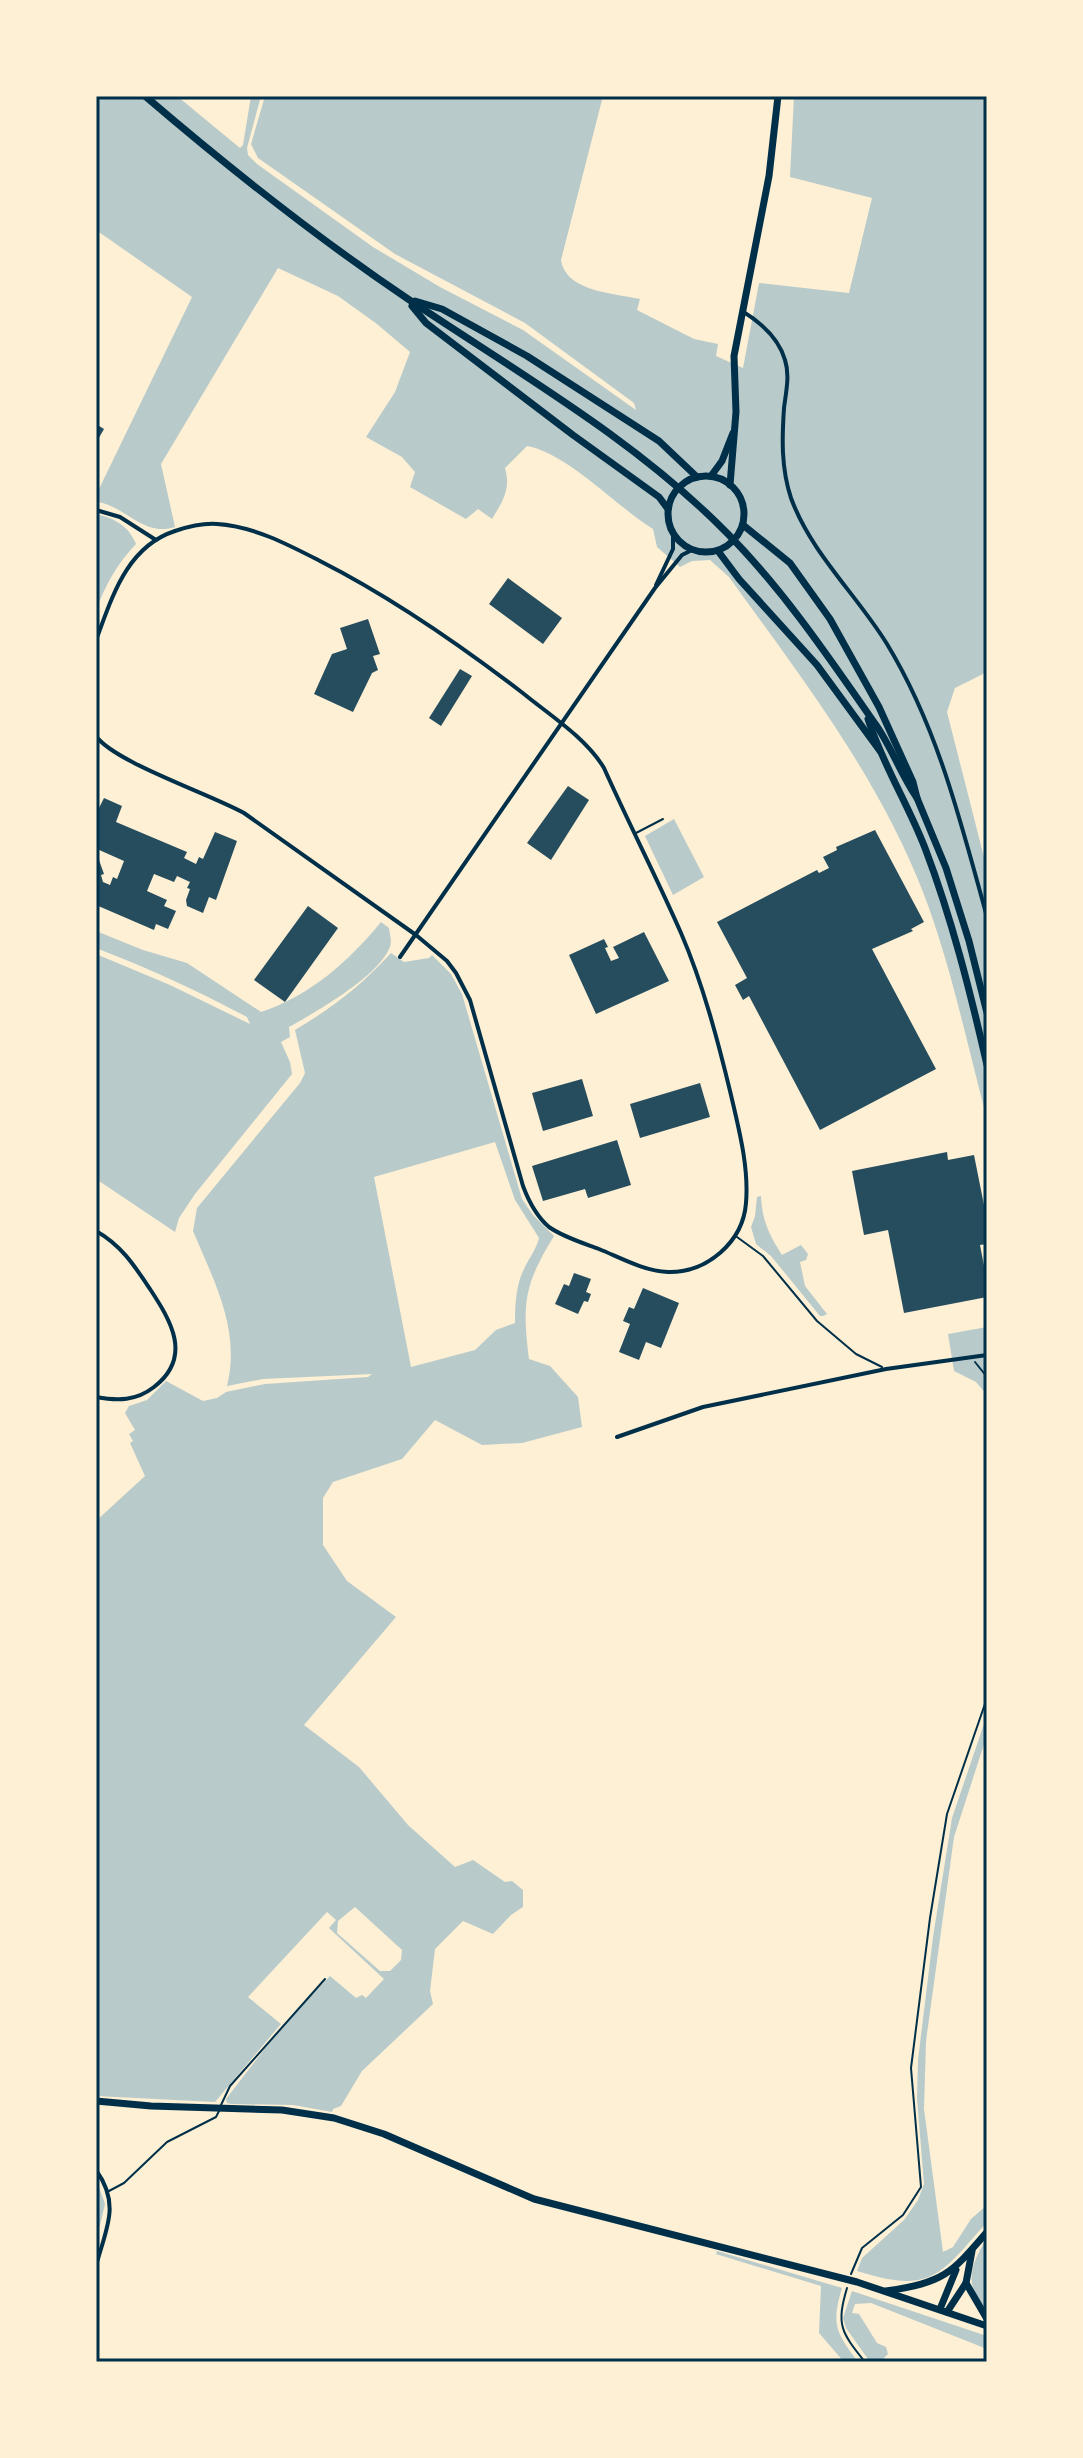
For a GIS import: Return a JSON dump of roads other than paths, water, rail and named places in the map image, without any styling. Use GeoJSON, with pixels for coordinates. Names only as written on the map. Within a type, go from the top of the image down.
{"type":"FeatureCollection","features":[{"type":"Feature","properties":{"kind":"main road"},"geometry":{"type":"LineString","coordinates":[[145,96],[257,188],[406,298],[586,416],[655,468],[728,534],[810,630],[876,725],[917,798]]}},
{"type":"Feature","properties":{"kind":"main road"},"geometry":{"type":"LineString","coordinates":[[730,485],[734,356],[771,166],[778,96]]}},
{"type":"Feature","properties":{"kind":"main road"},"geometry":{"type":"LineString","coordinates":[[406,298],[442,309],[527,356],[659,441],[697,477]]}},
{"type":"Feature","properties":{"kind":"main road"},"geometry":{"type":"LineString","coordinates":[[406,298],[426,323],[659,497],[668,509]]}},
{"type":"Feature","properties":{"kind":"main road"},"geometry":{"type":"LineString","coordinates":[[711,476],[722,461],[734,429]]}},
{"type":"Feature","properties":{"kind":"main road"},"geometry":{"type":"LineString","coordinates":[[711,476],[730,485],[741,499],[744,517],[736,538],[718,551],[705,553],[692,550],[673,534],[668,522],[668,509],[675,492],[688,481],[711,476]]}},
{"type":"Feature","properties":{"kind":"main road"},"geometry":{"type":"LineString","coordinates":[[743,525],[790,563],[830,619],[879,707],[913,782],[960,912],[987,1013]]}},
{"type":"Feature","properties":{"kind":"main road"},"geometry":{"type":"LineString","coordinates":[[718,551],[739,579],[817,665],[882,753]]}},
{"type":"Feature","properties":{"kind":"main road"},"geometry":{"type":"LineString","coordinates":[[866,713],[936,879],[961,959],[987,1065]]}},
{"type":"Feature","properties":{"kind":"main road"},"geometry":{"type":"LineString","coordinates":[[96,2101],[298,2112],[334,2118],[384,2134],[534,2199],[857,2282],[987,2326]]}},
{"type":"Feature","properties":{"kind":"main road"},"geometry":{"type":"LineString","coordinates":[[944,2310],[957,2268],[987,2232]]}},
{"type":"Feature","properties":{"kind":"main road"},"geometry":{"type":"LineString","coordinates":[[944,2310],[966,2283],[973,2249]]}},
{"type":"Feature","properties":{"kind":"main road"},"geometry":{"type":"LineString","coordinates":[[886,2291],[919,2286],[957,2268]]}},
{"type":"Feature","properties":{"kind":"main road"},"geometry":{"type":"LineString","coordinates":[[966,2283],[987,2319]]}},
{"type":"Feature","properties":{"kind":"street"},"geometry":{"type":"LineString","coordinates":[[742,311],[759,321],[786,360],[782,447],[793,503],[817,545],[886,643],[915,693],[946,773],[987,917]]}},
{"type":"Feature","properties":{"kind":"street"},"geometry":{"type":"LineString","coordinates":[[96,510],[120,517],[156,540]]}},
{"type":"Feature","properties":{"kind":"street"},"geometry":{"type":"LineString","coordinates":[[96,640],[122,574],[156,540],[174,532],[217,524],[252,531],[285,543],[359,581],[461,645],[561,723],[598,759],[682,936],[727,1078],[743,1151],[746,1208],[736,1236],[723,1251],[700,1265],[670,1272],[636,1264],[549,1226],[537,1215],[523,1186],[474,1014],[464,985],[447,961],[416,935],[244,813],[112,753],[96,736]]}},
{"type":"Feature","properties":{"kind":"street"},"geometry":{"type":"LineString","coordinates":[[655,588],[673,549],[673,534]]}},
{"type":"Feature","properties":{"kind":"street"},"geometry":{"type":"LineString","coordinates":[[400,957],[655,588],[682,555],[692,550]]}},
{"type":"Feature","properties":{"kind":"street"},"geometry":{"type":"LineString","coordinates":[[96,1231],[126,1254],[167,1315],[175,1345],[174,1360],[167,1375],[145,1393],[133,1399],[116,1401],[96,1397]]}},
{"type":"Feature","properties":{"kind":"street"},"geometry":{"type":"LineString","coordinates":[[617,1437],[703,1407],[886,1369],[987,1355]]}},
{"type":"Feature","properties":{"kind":"street"},"geometry":{"type":"LineString","coordinates":[[96,2170],[109,2191],[110,2213],[96,2266]]}},
{"type":"Feature","properties":{"kind":"lane"},"geometry":{"type":"LineString","coordinates":[[635,834],[663,819]]}},
{"type":"Feature","properties":{"kind":"lane"},"geometry":{"type":"LineString","coordinates":[[736,1236],[763,1256],[817,1321],[856,1354],[886,1369]]}},
{"type":"Feature","properties":{"kind":"lane"},"geometry":{"type":"LineString","coordinates":[[109,2191],[124,2183],[167,2142],[216,2117],[230,2086],[325,1979]]}}]}
